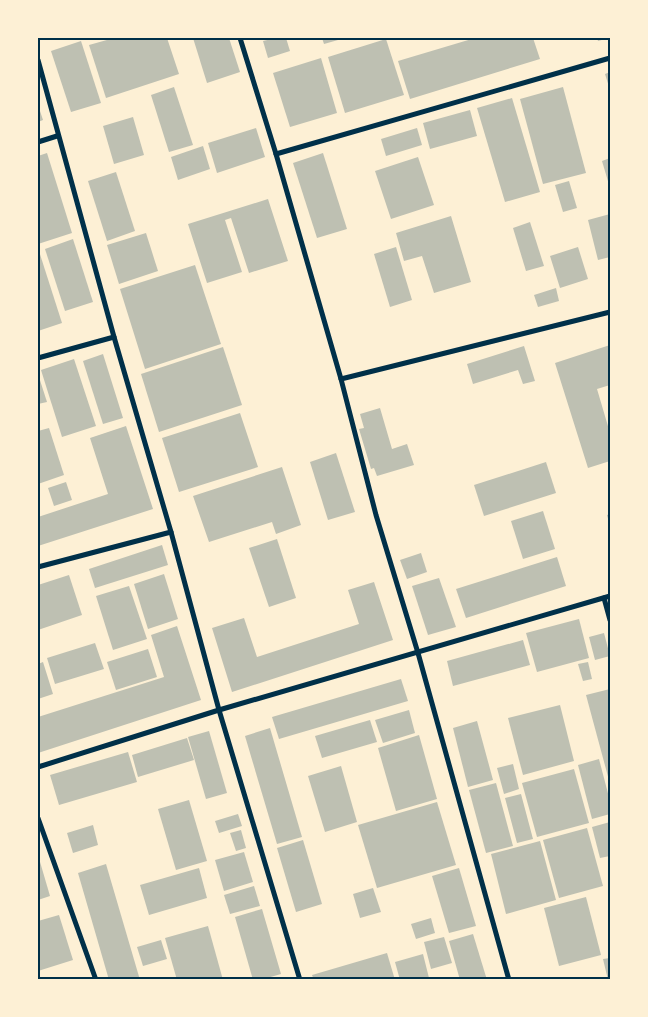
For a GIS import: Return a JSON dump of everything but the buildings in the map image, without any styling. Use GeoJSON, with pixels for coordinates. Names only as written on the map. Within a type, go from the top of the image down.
{"type":"FeatureCollection","features":[{"type":"Feature","properties":{"kind":"street"},"geometry":{"type":"LineString","coordinates":[[240,38],[276,154],[341,379],[376,515],[418,653],[509,980]]}},
{"type":"Feature","properties":{"kind":"street"},"geometry":{"type":"LineString","coordinates":[[276,154],[610,58]]}},
{"type":"Feature","properties":{"kind":"street"},"geometry":{"type":"LineString","coordinates":[[38,60],[57,136],[171,532],[219,710],[300,980]]}},
{"type":"Feature","properties":{"kind":"street"},"geometry":{"type":"LineString","coordinates":[[38,142],[57,136]]}},
{"type":"Feature","properties":{"kind":"street"},"geometry":{"type":"LineString","coordinates":[[341,379],[610,312]]}},
{"type":"Feature","properties":{"kind":"street"},"geometry":{"type":"LineString","coordinates":[[38,358],[114,337]]}},
{"type":"Feature","properties":{"kind":"street"},"geometry":{"type":"LineString","coordinates":[[38,567],[171,532]]}},
{"type":"Feature","properties":{"kind":"street"},"geometry":{"type":"LineString","coordinates":[[38,767],[219,710],[610,596]]}},
{"type":"Feature","properties":{"kind":"street"},"geometry":{"type":"LineString","coordinates":[[604,598],[610,620]]}},
{"type":"Feature","properties":{"kind":"street"},"geometry":{"type":"LineString","coordinates":[[38,818],[96,980]]}}]}
